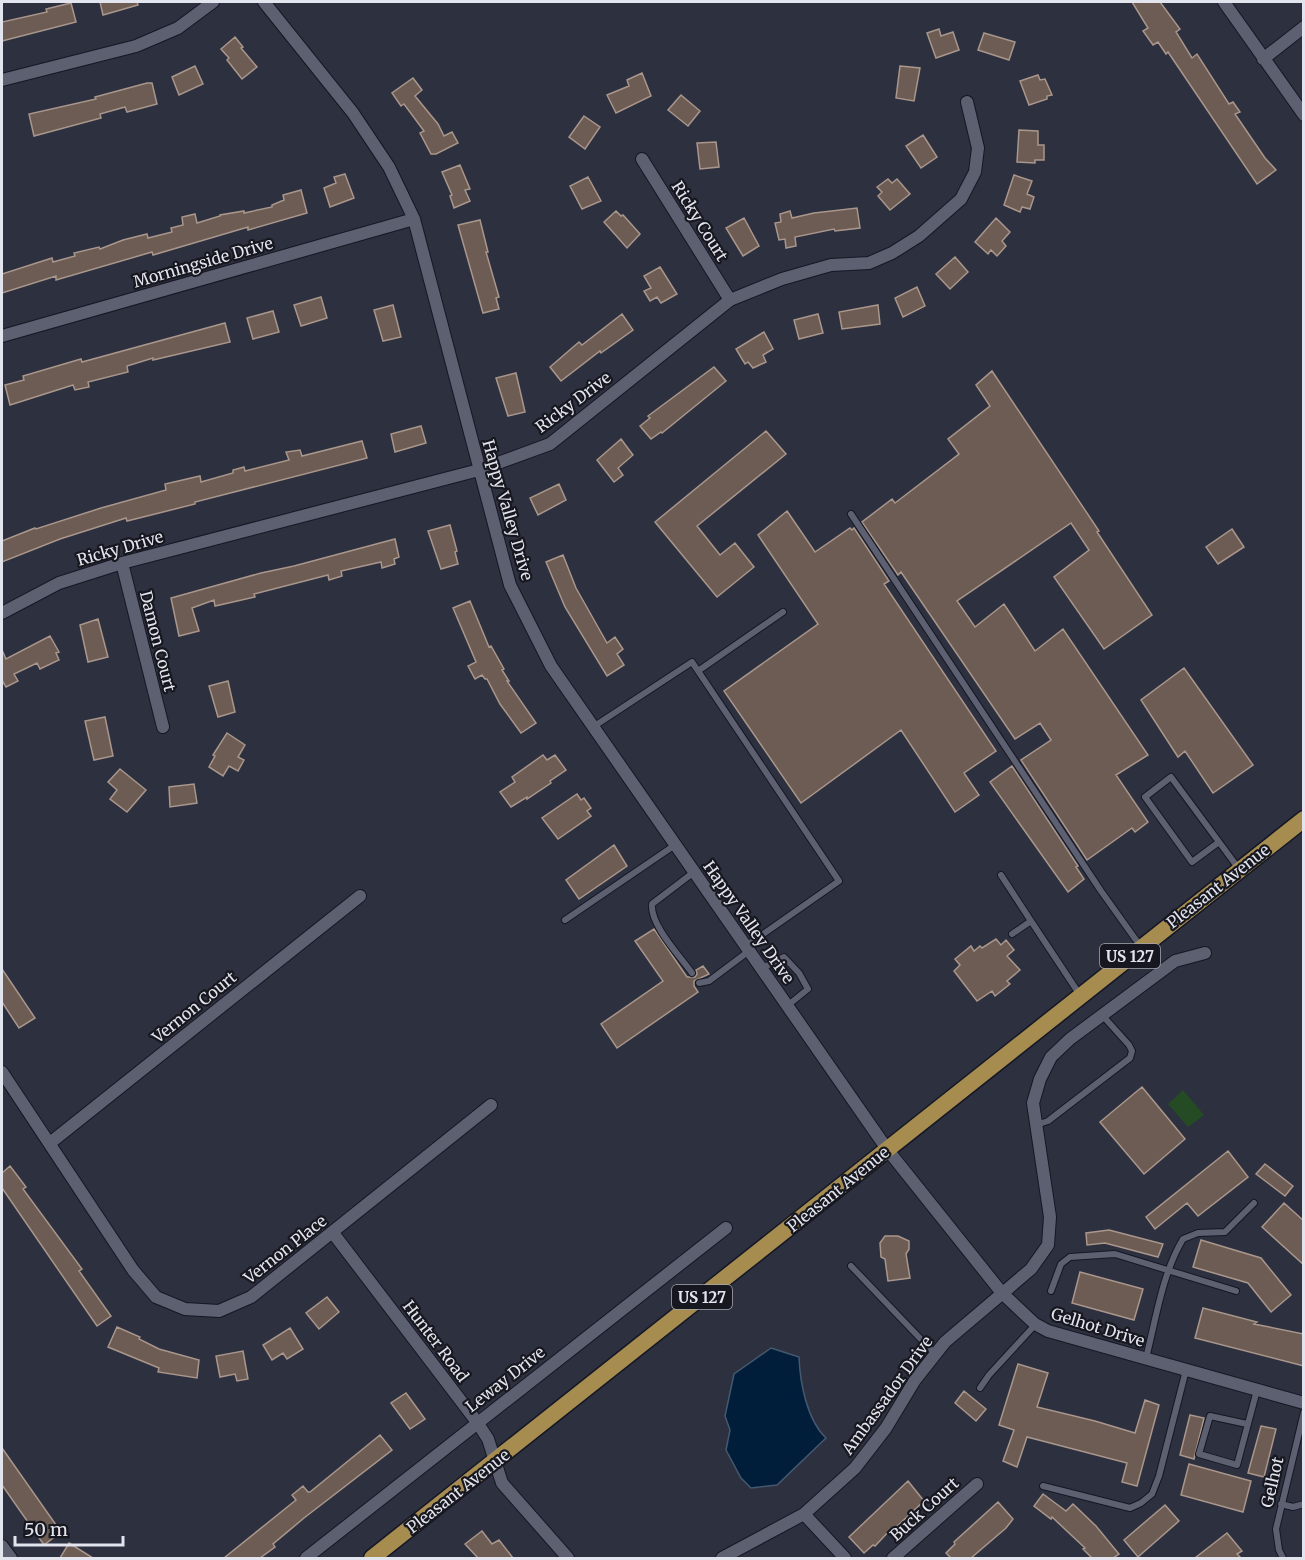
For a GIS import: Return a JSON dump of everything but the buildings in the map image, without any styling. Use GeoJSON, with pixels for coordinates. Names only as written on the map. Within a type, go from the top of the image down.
{"type":"FeatureCollection","features":[{"type":"Feature","properties":{"kind":"main road","name":"Pleasant Avenue"},"geometry":{"type":"LineString","coordinates":[[372,1558],[1304,819]]}},
{"type":"Feature","properties":{"kind":"street"},"geometry":{"type":"LineString","coordinates":[[2,80],[136,46],[178,28],[213,2]]}},
{"type":"Feature","properties":{"kind":"street","name":"Happy Valley Drive"},"geometry":{"type":"LineString","coordinates":[[264,2],[353,113],[389,167],[414,219],[510,585],[551,666],[887,1149]]}},
{"type":"Feature","properties":{"kind":"street"},"geometry":{"type":"LineString","coordinates":[[1224,2],[1304,115]]}},
{"type":"Feature","properties":{"kind":"street"},"geometry":{"type":"LineString","coordinates":[[1263,59],[1304,27]]}},
{"type":"Feature","properties":{"kind":"street","name":"Ricky Drive"},"geometry":{"type":"LineString","coordinates":[[2,612],[59,583],[122,563],[479,470],[550,444],[730,300],[782,279],[831,265],[869,263],[892,253],[919,236],[961,199],[975,172],[978,148],[968,102]]}},
{"type":"Feature","properties":{"kind":"street","name":"Ricky Court"},"geometry":{"type":"LineString","coordinates":[[642,159],[730,300]]}},
{"type":"Feature","properties":{"kind":"street","name":"Morningside Drive"},"geometry":{"type":"LineString","coordinates":[[2,336],[414,219]]}},
{"type":"Feature","properties":{"kind":"street","name":"Damon Court"},"geometry":{"type":"LineString","coordinates":[[122,563],[163,727]]}},
{"type":"Feature","properties":{"kind":"street","name":"Vernon Court"},"geometry":{"type":"LineString","coordinates":[[50,1143],[360,896]]}},
{"type":"Feature","properties":{"kind":"street","name":"Ambassador Drive"},"geometry":{"type":"LineString","coordinates":[[722,1558],[804,1514],[855,1468],[886,1428],[915,1380],[945,1342],[1031,1269],[1047,1245],[1050,1217],[1033,1103],[1040,1079],[1051,1057],[1175,961],[1205,953]]}},
{"type":"Feature","properties":{"kind":"street","name":"Vernon Place"},"geometry":{"type":"LineString","coordinates":[[2,1072],[133,1270],[156,1297],[185,1309],[219,1311],[251,1297],[491,1105]]}},
{"type":"Feature","properties":{"kind":"street","name":"Gelhot Drive"},"geometry":{"type":"LineString","coordinates":[[887,1149],[1002,1293],[1035,1324],[1048,1331],[1304,1403]]}},
{"type":"Feature","properties":{"kind":"street","name":"Leway Drive"},"geometry":{"type":"LineString","coordinates":[[306,1558],[726,1228]]}},
{"type":"Feature","properties":{"kind":"street","name":"Hunter Road"},"geometry":{"type":"LineString","coordinates":[[333,1233],[477,1422],[488,1439],[502,1483],[568,1558]]}},
{"type":"Feature","properties":{"kind":"street","name":"Buck Court"},"geometry":{"type":"LineString","coordinates":[[893,1558],[977,1484]]}},
{"type":"Feature","properties":{"kind":"street"},"geometry":{"type":"LineString","coordinates":[[804,1514],[845,1558]]}},
{"type":"Feature","properties":{"kind":"street"},"geometry":{"type":"LineString","coordinates":[[2,1546],[11,1558]]}},
{"type":"Feature","properties":{"kind":"lane"},"geometry":{"type":"LineString","coordinates":[[851,514],[1141,948]]}},
{"type":"Feature","properties":{"kind":"lane"},"geometry":{"type":"LineString","coordinates":[[698,671],[783,612]]}},
{"type":"Feature","properties":{"kind":"lane"},"geometry":{"type":"LineString","coordinates":[[593,727],[692,662],[839,881],[748,949],[710,981],[699,983]]}},
{"type":"Feature","properties":{"kind":"lane"},"geometry":{"type":"LineString","coordinates":[[1219,842],[1192,862],[1145,797],[1171,777],[1219,842],[1239,870]]}},
{"type":"Feature","properties":{"kind":"lane"},"geometry":{"type":"LineString","coordinates":[[565,920],[675,845]]}},
{"type":"Feature","properties":{"kind":"lane"},"geometry":{"type":"LineString","coordinates":[[692,973],[655,922],[651,911],[652,904],[694,872]]}},
{"type":"Feature","properties":{"kind":"lane"},"geometry":{"type":"LineString","coordinates":[[1001,875],[1081,995]]}},
{"type":"Feature","properties":{"kind":"lane"},"geometry":{"type":"LineString","coordinates":[[1012,934],[1031,921]]}},
{"type":"Feature","properties":{"kind":"lane"},"geometry":{"type":"LineString","coordinates":[[761,968],[784,957],[799,973],[808,989],[787,1006]]}},
{"type":"Feature","properties":{"kind":"lane"},"geometry":{"type":"LineString","coordinates":[[1036,1125],[1047,1121],[1130,1058],[1132,1051],[1130,1045],[1102,1016]]}},
{"type":"Feature","properties":{"kind":"lane"},"geometry":{"type":"LineString","coordinates":[[1146,1358],[1172,1259],[1183,1239],[1198,1233],[1225,1232],[1254,1203]]}},
{"type":"Feature","properties":{"kind":"lane"},"geometry":{"type":"LineString","coordinates":[[1051,1291],[1061,1264],[1070,1257],[1115,1254],[1236,1291]]}},
{"type":"Feature","properties":{"kind":"lane"},"geometry":{"type":"LineString","coordinates":[[851,1266],[935,1355]]}},
{"type":"Feature","properties":{"kind":"lane"},"geometry":{"type":"LineString","coordinates":[[980,1388],[989,1374],[1035,1324]]}},
{"type":"Feature","properties":{"kind":"lane"},"geometry":{"type":"LineString","coordinates":[[1043,1486],[1130,1508],[1141,1503],[1152,1494],[1159,1476],[1186,1370]]}},
{"type":"Feature","properties":{"kind":"lane"},"geometry":{"type":"LineString","coordinates":[[1247,1424],[1210,1416],[1199,1455],[1237,1465],[1257,1390]]}},
{"type":"Feature","properties":{"kind":"lane","name":"Gelhot"},"geometry":{"type":"LineString","coordinates":[[1283,1558],[1279,1550],[1276,1529],[1304,1412]]}},
{"type":"Feature","properties":{"kind":"lane"},"geometry":{"type":"LineString","coordinates":[[1281,1504],[1293,1507],[1304,1504]]}},
{"type":"Feature","properties":{"kind":"green space"},"geometry":{"type":"Polygon","coordinates":[[[1183,1090],[1204,1115],[1188,1127],[1168,1104],[1183,1090]]]}},
{"type":"Feature","properties":{"kind":"water"},"geometry":{"type":"Polygon","coordinates":[[[771,1348],[799,1357],[801,1378],[809,1411],[826,1438],[777,1485],[751,1488],[741,1478],[726,1450],[730,1430],[725,1416],[734,1374],[771,1348]]]}}]}
